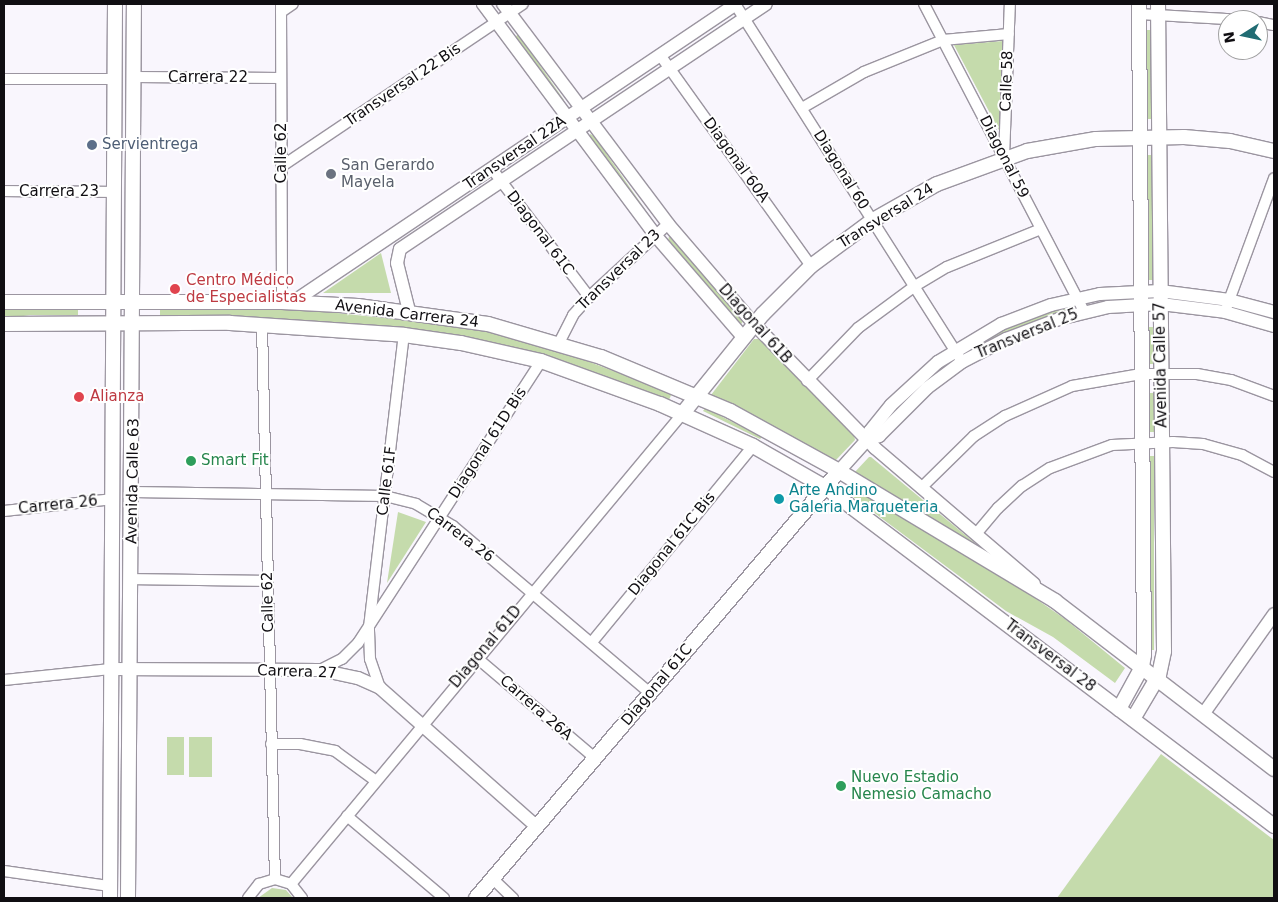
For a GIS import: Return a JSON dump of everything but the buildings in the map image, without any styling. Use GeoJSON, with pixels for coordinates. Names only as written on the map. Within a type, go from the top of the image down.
{"type":"FeatureCollection","features":[{"type":"Feature","properties":{"kind":"main road","name":"Avenida Calle 63"},"geometry":{"type":"LineString","coordinates":[[110,892],[110,669],[115,323],[115,4]]}},
{"type":"Feature","properties":{"kind":"main road","name":"Avenida Calle 63"},"geometry":{"type":"LineString","coordinates":[[128,898],[129,669],[133,492],[134,4]]}},
{"type":"Feature","properties":{"kind":"main road","name":"Avenida Calle 57"},"geometry":{"type":"LineString","coordinates":[[1119,708],[1142,667],[1139,9]]}},
{"type":"Feature","properties":{"kind":"main road","name":"Avenida Calle 57"},"geometry":{"type":"LineString","coordinates":[[1133,719],[1157,678],[1164,651],[1158,9]]}},
{"type":"Feature","properties":{"kind":"main road","name":"Transversal 24"},"geometry":{"type":"LineString","coordinates":[[683,413],[754,324],[811,266],[873,220],[937,184],[1004,158],[1072,142],[1159,136],[1230,141],[1274,151]]}},
{"type":"Feature","properties":{"kind":"main road","name":"Avenida Carrera 24"},"geometry":{"type":"LineString","coordinates":[[4,302],[288,302],[409,311],[488,324],[559,343],[696,395],[839,471]]}},
{"type":"Feature","properties":{"kind":"main road","name":"Avenida Carrera 24"},"geometry":{"type":"LineString","coordinates":[[4,324],[134,323],[262,325],[404,335],[461,343],[541,361],[683,413],[753,446],[825,487]]}},
{"type":"Feature","properties":{"kind":"main road","name":"Diagonal 61C"},"geometry":{"type":"LineString","coordinates":[[476,898],[839,471]]}},
{"type":"Feature","properties":{"kind":"main road"},"geometry":{"type":"LineString","coordinates":[[839,471],[1055,601],[1204,713],[1274,769]]}},
{"type":"Feature","properties":{"kind":"main road","name":"Transversal 28"},"geometry":{"type":"LineString","coordinates":[[825,487],[1274,826]]}},
{"type":"Feature","properties":{"kind":"street"},"geometry":{"type":"LineString","coordinates":[[281,8],[293,4]]}},
{"type":"Feature","properties":{"kind":"street","name":"Diagonal 61B"},"geometry":{"type":"LineString","coordinates":[[483,4],[655,235],[743,337]]}},
{"type":"Feature","properties":{"kind":"street","name":"Transversal 22 Bis"},"geometry":{"type":"LineString","coordinates":[[282,166],[496,22],[506,8],[523,4]]}},
{"type":"Feature","properties":{"kind":"street","name":"Transversal 22A"},"geometry":{"type":"LineString","coordinates":[[288,302],[492,169],[736,4]]}},
{"type":"Feature","properties":{"kind":"street","name":"Diagonal 60"},"geometry":{"type":"LineString","coordinates":[[736,4],[962,362]]}},
{"type":"Feature","properties":{"kind":"street","name":"Transversal 22A"},"geometry":{"type":"LineString","coordinates":[[409,311],[398,252],[590,119],[766,4]]}},
{"type":"Feature","properties":{"kind":"street","name":"Diagonal 59"},"geometry":{"type":"LineString","coordinates":[[924,4],[1084,311]]}},
{"type":"Feature","properties":{"kind":"street","name":"Calle 58"},"geometry":{"type":"LineString","coordinates":[[1004,158],[1010,4]]}},
{"type":"Feature","properties":{"kind":"street","name":"Calle 62"},"geometry":{"type":"LineString","coordinates":[[281,8],[282,166],[288,302]]}},
{"type":"Feature","properties":{"kind":"street","name":"Diagonal 61B"},"geometry":{"type":"LineString","coordinates":[[506,8],[668,224],[754,324],[807,381],[867,440],[1055,601]]}},
{"type":"Feature","properties":{"kind":"street"},"geometry":{"type":"LineString","coordinates":[[1139,9],[1158,9],[1218,17]]}},
{"type":"Feature","properties":{"kind":"street"},"geometry":{"type":"LineString","coordinates":[[802,108],[864,72],[943,40],[1009,34]]}},
{"type":"Feature","properties":{"kind":"street","name":"Diagonal 60A"},"geometry":{"type":"LineString","coordinates":[[660,55],[811,266]]}},
{"type":"Feature","properties":{"kind":"street","name":"Carrera 22"},"geometry":{"type":"LineString","coordinates":[[134,77],[281,78]]}},
{"type":"Feature","properties":{"kind":"street"},"geometry":{"type":"LineString","coordinates":[[4,80],[115,79]]}},
{"type":"Feature","properties":{"kind":"street","name":"Diagonal 61C"},"geometry":{"type":"LineString","coordinates":[[492,169],[589,297]]}},
{"type":"Feature","properties":{"kind":"street"},"geometry":{"type":"LineString","coordinates":[[1224,312],[1274,178]]}},
{"type":"Feature","properties":{"kind":"street","name":"Carrera 23"},"geometry":{"type":"LineString","coordinates":[[4,191],[115,192]]}},
{"type":"Feature","properties":{"kind":"street","name":"Transversal 23"},"geometry":{"type":"LineString","coordinates":[[559,343],[573,314],[668,224]]}},
{"type":"Feature","properties":{"kind":"street"},"geometry":{"type":"LineString","coordinates":[[807,381],[858,328],[915,286],[955,264],[1041,229]]}},
{"type":"Feature","properties":{"kind":"street","name":"Transversal 25"},"geometry":{"type":"LineString","coordinates":[[1160,297],[1274,326]]}},
{"type":"Feature","properties":{"kind":"street","name":"Transversal 25"},"geometry":{"type":"LineString","coordinates":[[839,471],[867,440],[877,421],[906,390],[955,350],[1026,313],[1077,298],[1160,297],[1229,300],[1274,312]]}},
{"type":"Feature","properties":{"kind":"street","name":"Transversal 25"},"geometry":{"type":"LineString","coordinates":[[867,440],[879,436],[927,388],[962,362],[1006,339],[1084,311],[1141,298]]}},
{"type":"Feature","properties":{"kind":"street","name":"Calle 62"},"geometry":{"type":"LineString","coordinates":[[262,325],[275,879]]}},
{"type":"Feature","properties":{"kind":"street","name":"Calle 61F"},"geometry":{"type":"LineString","coordinates":[[380,688],[370,659],[370,627],[404,335]]}},
{"type":"Feature","properties":{"kind":"street","name":"Diagonal 61D Bis"},"geometry":{"type":"LineString","coordinates":[[320,670],[350,652],[370,627],[541,361]]}},
{"type":"Feature","properties":{"kind":"street"},"geometry":{"type":"LineString","coordinates":[[921,488],[953,454],[1005,416],[1072,386],[1141,374],[1161,373],[1231,380],[1274,396]]}},
{"type":"Feature","properties":{"kind":"street","name":"Diagonal 61D"},"geometry":{"type":"LineString","coordinates":[[292,884],[421,724],[683,413]]}},
{"type":"Feature","properties":{"kind":"street"},"geometry":{"type":"LineString","coordinates":[[976,534],[998,508],[1022,486],[1050,468],[1080,454],[1112,445],[1142,442],[1203,444],[1242,455],[1274,472]]}},
{"type":"Feature","properties":{"kind":"street","name":"Diagonal 61C Bis"},"geometry":{"type":"LineString","coordinates":[[592,642],[753,446]]}},
{"type":"Feature","properties":{"kind":"street","name":"Carrera 26"},"geometry":{"type":"LineString","coordinates":[[133,492],[266,496],[385,496],[416,504],[440,517],[533,591],[650,693]]}},
{"type":"Feature","properties":{"kind":"street","name":"Carrera 26"},"geometry":{"type":"LineString","coordinates":[[4,511],[113,499]]}},
{"type":"Feature","properties":{"kind":"street"},"geometry":{"type":"LineString","coordinates":[[131,579],[267,582]]}},
{"type":"Feature","properties":{"kind":"street"},"geometry":{"type":"LineString","coordinates":[[1204,713],[1274,614]]}},
{"type":"Feature","properties":{"kind":"street","name":"Carrera 26A"},"geometry":{"type":"LineString","coordinates":[[478,658],[595,758]]}},
{"type":"Feature","properties":{"kind":"street","name":"Carrera 27"},"geometry":{"type":"LineString","coordinates":[[4,680],[110,669],[320,670],[358,678],[380,688],[536,826]]}},
{"type":"Feature","properties":{"kind":"street"},"geometry":{"type":"LineString","coordinates":[[272,744],[300,744],[335,751],[376,781]]}},
{"type":"Feature","properties":{"kind":"street"},"geometry":{"type":"LineString","coordinates":[[347,816],[444,898]]}},
{"type":"Feature","properties":{"kind":"street"},"geometry":{"type":"LineString","coordinates":[[4,871],[110,892]]}},
{"type":"Feature","properties":{"kind":"street"},"geometry":{"type":"LineString","coordinates":[[248,898],[259,884],[275,879],[292,884],[302,898]]}},
{"type":"Feature","properties":{"kind":"street"},"geometry":{"type":"LineString","coordinates":[[493,879],[513,898]]}},
{"type":"Feature","properties":{"kind":"green space"},"geometry":{"type":"Polygon","coordinates":[[[1145,30],[1152,30],[1152,119],[1145,119],[1145,30]]]}},
{"type":"Feature","properties":{"kind":"green space"},"geometry":{"type":"Polygon","coordinates":[[[518,34],[564,100],[563,103],[514,39],[518,34]]]}},
{"type":"Feature","properties":{"kind":"green space"},"geometry":{"type":"Polygon","coordinates":[[[1003,41],[1001,134],[954,45],[1003,41]]]}},
{"type":"Feature","properties":{"kind":"green space"},"geometry":{"type":"Polygon","coordinates":[[[590,134],[594,136],[654,222],[589,139],[590,134]]]}},
{"type":"Feature","properties":{"kind":"green space"},"geometry":{"type":"Polygon","coordinates":[[[1146,155],[1153,155],[1153,280],[1146,280],[1146,155]]]}},
{"type":"Feature","properties":{"kind":"green space"},"geometry":{"type":"Polygon","coordinates":[[[669,236],[744,320],[739,327],[668,241],[669,236]]]}},
{"type":"Feature","properties":{"kind":"green space"},"geometry":{"type":"Polygon","coordinates":[[[381,253],[391,293],[323,293],[381,253]]]}},
{"type":"Feature","properties":{"kind":"green space"},"geometry":{"type":"Polygon","coordinates":[[[1072,304],[1075,311],[968,353],[968,348],[1009,327],[1072,304]]]}},
{"type":"Feature","properties":{"kind":"green space"},"geometry":{"type":"Polygon","coordinates":[[[160,306],[309,310],[478,328],[555,349],[672,393],[669,400],[551,358],[476,339],[404,328],[308,321],[238,317],[160,318],[160,306]]]}},
{"type":"Feature","properties":{"kind":"green space"},"geometry":{"type":"Polygon","coordinates":[[[4,308],[78,309],[78,315],[30,315],[4,319],[4,308]]]}},
{"type":"Feature","properties":{"kind":"green space"},"geometry":{"type":"Polygon","coordinates":[[[1149,327],[1154,327],[1154,364],[1149,364],[1149,327]]]}},
{"type":"Feature","properties":{"kind":"green space"},"geometry":{"type":"Polygon","coordinates":[[[754,339],[759,339],[854,435],[855,440],[836,460],[831,461],[711,395],[754,339]]]}},
{"type":"Feature","properties":{"kind":"green space"},"geometry":{"type":"Polygon","coordinates":[[[1148,393],[1154,393],[1154,432],[1148,432],[1148,393]]]}},
{"type":"Feature","properties":{"kind":"green space"},"geometry":{"type":"Polygon","coordinates":[[[705,408],[762,437],[760,439],[703,411],[705,408]]]}},
{"type":"Feature","properties":{"kind":"green space"},"geometry":{"type":"Polygon","coordinates":[[[1149,456],[1154,456],[1154,650],[1149,650],[1149,456]]]}},
{"type":"Feature","properties":{"kind":"green space"},"geometry":{"type":"Polygon","coordinates":[[[871,457],[987,553],[854,473],[871,457]]]}},
{"type":"Feature","properties":{"kind":"green space"},"geometry":{"type":"Polygon","coordinates":[[[850,485],[1016,585],[1065,619],[1125,668],[1115,683],[1053,637],[1006,611],[845,491],[850,485]]]}},
{"type":"Feature","properties":{"kind":"green space"},"geometry":{"type":"Polygon","coordinates":[[[398,512],[426,522],[387,583],[398,512]]]}},
{"type":"Feature","properties":{"kind":"green space"},"geometry":{"type":"Polygon","coordinates":[[[167,737],[184,737],[184,775],[167,775],[167,737]]]}},
{"type":"Feature","properties":{"kind":"green space"},"geometry":{"type":"Polygon","coordinates":[[[189,737],[212,737],[212,777],[189,777],[189,737]]]}},
{"type":"Feature","properties":{"kind":"green space"},"geometry":{"type":"Polygon","coordinates":[[[1161,754],[1274,840],[1274,898],[1057,898],[1161,754]]]}},
{"type":"Feature","properties":{"kind":"green space"},"geometry":{"type":"Polygon","coordinates":[[[272,888],[286,890],[293,898],[258,898],[272,888]]]}},
{"type":"Feature","properties":{"kind":"place","name":"Servientrega"},"geometry":{"type":"Point","coordinates":[92,145]}},
{"type":"Feature","properties":{"kind":"place","name":"San Gerardo Mayela"},"geometry":{"type":"Point","coordinates":[331,174]}},
{"type":"Feature","properties":{"kind":"place","name":"Centro Médico de Especialistas"},"geometry":{"type":"Point","coordinates":[175,289]}},
{"type":"Feature","properties":{"kind":"place","name":"Alianza"},"geometry":{"type":"Point","coordinates":[79,397]}},
{"type":"Feature","properties":{"kind":"place","name":"Smart Fit"},"geometry":{"type":"Point","coordinates":[191,461]}},
{"type":"Feature","properties":{"kind":"place","name":"Arte Andino Galeria Marqueteria"},"geometry":{"type":"Point","coordinates":[779,499]}},
{"type":"Feature","properties":{"kind":"place","name":"Nuevo Estadio Nemesio Camacho"},"geometry":{"type":"Point","coordinates":[841,786]}}]}
